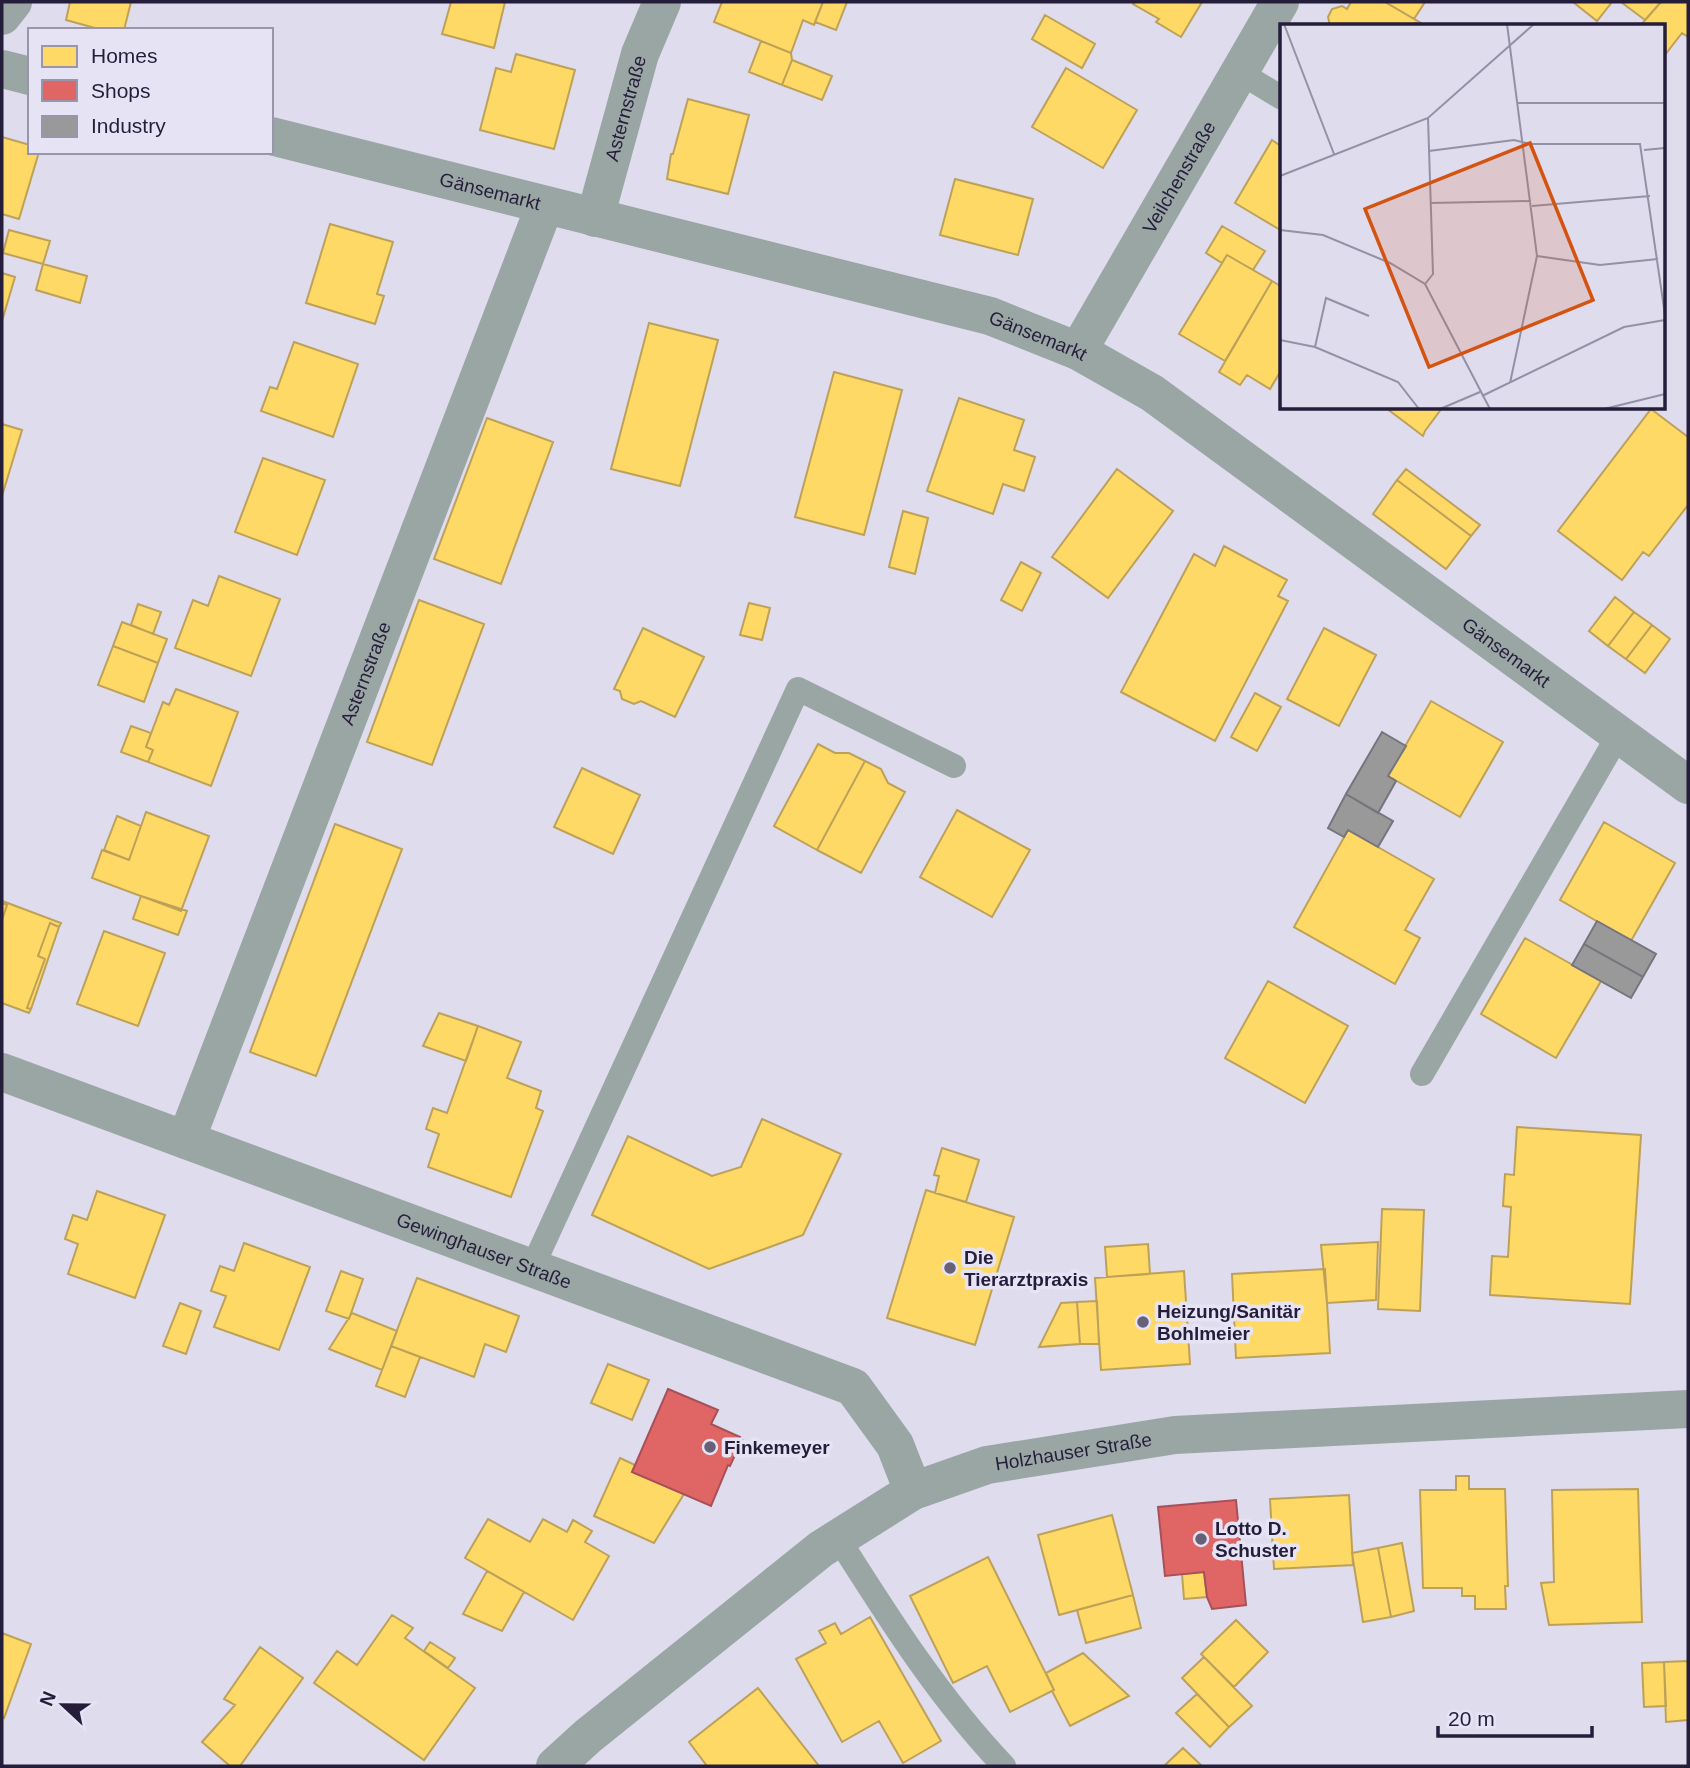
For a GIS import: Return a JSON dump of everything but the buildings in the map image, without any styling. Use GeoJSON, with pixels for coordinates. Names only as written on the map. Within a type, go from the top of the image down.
{"type":"FeatureCollection","features":[{"type":"Feature","properties":{"kind":"street"},"geometry":{"type":"LineString","coordinates":[[2,16],[13,2]]}},
{"type":"Feature","properties":{"kind":"street","name":"Asternstraße"},"geometry":{"type":"LineString","coordinates":[[595,218],[640,54],[662,2]]}},
{"type":"Feature","properties":{"kind":"street","name":"Veilchenstraße"},"geometry":{"type":"LineString","coordinates":[[1078,351],[1280,2]]}},
{"type":"Feature","properties":{"kind":"street"},"geometry":{"type":"LineString","coordinates":[[2,69],[28,76]]}},
{"type":"Feature","properties":{"kind":"street","name":"Gänsemarkt"},"geometry":{"type":"LineString","coordinates":[[273,137],[990,316],[1078,351],[1152,393],[1688,785]]}},
{"type":"Feature","properties":{"kind":"street","name":"Asternstraße"},"geometry":{"type":"LineString","coordinates":[[186,1140],[545,205]]}},
{"type":"Feature","properties":{"kind":"street","name":"Gewinghauser Straße"},"geometry":{"type":"LineString","coordinates":[[2,1072],[853,1387],[895,1445],[913,1492]]}},
{"type":"Feature","properties":{"kind":"street","name":"Holzhauser Straße"},"geometry":{"type":"LineString","coordinates":[[555,1766],[599,1727],[838,1538],[913,1492],[986,1465],[1175,1435],[1688,1409]]}},
{"type":"Feature","properties":{"kind":"lane"},"geometry":{"type":"LineString","coordinates":[[1238,72],[1280,97]]}},
{"type":"Feature","properties":{"kind":"lane"},"geometry":{"type":"LineString","coordinates":[[532,1268],[797,689],[954,766]]}},
{"type":"Feature","properties":{"kind":"lane"},"geometry":{"type":"LineString","coordinates":[[1422,1074],[1619,734]]}},
{"type":"Feature","properties":{"kind":"lane"},"geometry":{"type":"LineString","coordinates":[[838,1538],[891,1623],[973,1734],[1004,1766]]}},
{"type":"Feature","properties":{"kind":"place","name":"Die Tierarztpraxis"},"geometry":{"type":"Point","coordinates":[950,1268]}},
{"type":"Feature","properties":{"kind":"place","name":"Heizung/Sanitär Bohlmeier"},"geometry":{"type":"Point","coordinates":[1143,1322]}},
{"type":"Feature","properties":{"kind":"place","name":"Finkemeyer"},"geometry":{"type":"Point","coordinates":[710,1447]}},
{"type":"Feature","properties":{"kind":"place","name":"Lotto D. Schuster"},"geometry":{"type":"Point","coordinates":[1201,1539]}}]}
